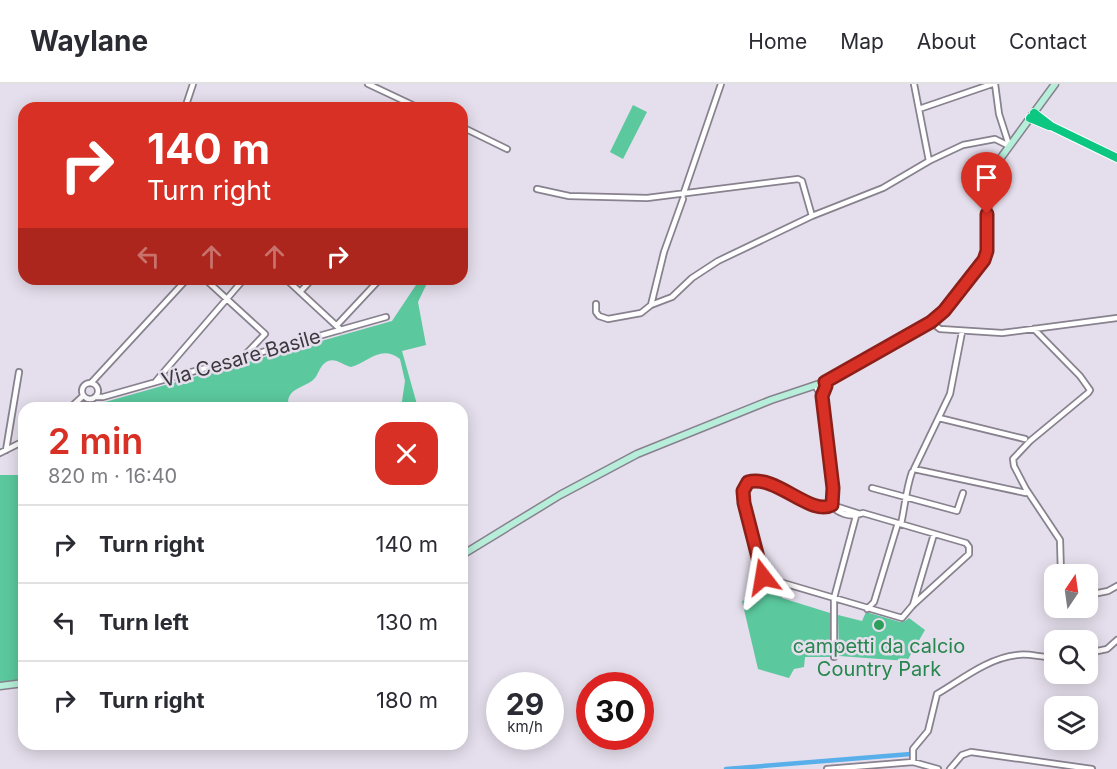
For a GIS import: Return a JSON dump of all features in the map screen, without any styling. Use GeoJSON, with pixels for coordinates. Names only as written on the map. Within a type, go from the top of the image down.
{"type":"FeatureCollection","features":[{"type":"Feature","properties":{"kind":"highway"},"geometry":{"type":"LineString","coordinates":[[1032,115],[1039,123],[1051,126],[1117,158]]}},
{"type":"Feature","properties":{"kind":"street"},"geometry":{"type":"LineString","coordinates":[[187,102],[193,84]]}},
{"type":"Feature","properties":{"kind":"street"},"geometry":{"type":"LineString","coordinates":[[369,84],[406,102]]}},
{"type":"Feature","properties":{"kind":"street"},"geometry":{"type":"LineString","coordinates":[[651,305],[664,252],[721,84]]}},
{"type":"Feature","properties":{"kind":"street"},"geometry":{"type":"LineString","coordinates":[[914,84],[929,161]]}},
{"type":"Feature","properties":{"kind":"street"},"geometry":{"type":"LineString","coordinates":[[919,109],[994,84],[999,114],[1010,146]]}},
{"type":"Feature","properties":{"kind":"street"},"geometry":{"type":"LineString","coordinates":[[468,551],[560,495],[637,454],[771,400],[825,382],[931,322],[944,311],[984,260],[987,251],[987,214],[1000,159],[1055,84]]}},
{"type":"Feature","properties":{"kind":"street"},"geometry":{"type":"LineString","coordinates":[[468,130],[507,149]]}},
{"type":"Feature","properties":{"kind":"street"},"geometry":{"type":"LineString","coordinates":[[596,304],[596,312],[599,316],[608,319],[641,313],[651,305],[672,297],[692,278],[718,261],[812,216],[883,188],[929,161],[974,142],[995,139],[1010,146]]}},
{"type":"Feature","properties":{"kind":"street"},"geometry":{"type":"LineString","coordinates":[[537,189],[569,195],[683,197],[798,179],[802,181],[812,216]]}},
{"type":"Feature","properties":{"kind":"street"},"geometry":{"type":"LineString","coordinates":[[76,402],[83,396],[83,386],[91,383],[181,285]]}},
{"type":"Feature","properties":{"kind":"street"},"geometry":{"type":"LineString","coordinates":[[212,285],[265,334],[244,356]]}},
{"type":"Feature","properties":{"kind":"street"},"geometry":{"type":"LineString","coordinates":[[155,382],[239,285]]}},
{"type":"Feature","properties":{"kind":"street"},"geometry":{"type":"LineString","coordinates":[[292,285],[341,330]]}},
{"type":"Feature","properties":{"kind":"street"},"geometry":{"type":"LineString","coordinates":[[300,292],[306,285]]}},
{"type":"Feature","properties":{"kind":"street"},"geometry":{"type":"LineString","coordinates":[[337,326],[375,285]]}},
{"type":"Feature","properties":{"kind":"street","name":"Via Cesare Basile"},"geometry":{"type":"LineString","coordinates":[[95,397],[103,397],[386,317]]}},
{"type":"Feature","properties":{"kind":"street"},"geometry":{"type":"LineString","coordinates":[[931,322],[940,329],[1002,333],[1117,318]]}},
{"type":"Feature","properties":{"kind":"street"},"geometry":{"type":"LineString","coordinates":[[1034,329],[1080,376],[1090,390],[1012,459],[1026,489],[1060,540],[1061,564]]}},
{"type":"Feature","properties":{"kind":"street"},"geometry":{"type":"LineString","coordinates":[[962,332],[950,394],[914,468],[1026,493]]}},
{"type":"Feature","properties":{"kind":"street"},"geometry":{"type":"LineString","coordinates":[[6,450],[19,372]]}},
{"type":"Feature","properties":{"kind":"street"},"geometry":{"type":"LineString","coordinates":[[822,396],[826,386],[825,382]]}},
{"type":"Feature","properties":{"kind":"street"},"geometry":{"type":"LineString","coordinates":[[83,396],[88,399],[95,397],[98,390],[91,383]]}},
{"type":"Feature","properties":{"kind":"street"},"geometry":{"type":"LineString","coordinates":[[815,385],[822,396],[833,488],[832,505]]}},
{"type":"Feature","properties":{"kind":"street"},"geometry":{"type":"LineString","coordinates":[[939,418],[1025,439]]}},
{"type":"Feature","properties":{"kind":"street"},"geometry":{"type":"LineString","coordinates":[[0,453],[18,444]]}},
{"type":"Feature","properties":{"kind":"street"},"geometry":{"type":"LineString","coordinates":[[867,609],[874,602],[908,498],[906,491],[912,472]]}},
{"type":"Feature","properties":{"kind":"street"},"geometry":{"type":"LineString","coordinates":[[765,481],[808,502],[823,507],[832,505],[858,515],[863,513],[966,543],[969,551],[902,618],[867,609],[763,577],[743,491],[748,482],[765,481]]}},
{"type":"Feature","properties":{"kind":"street"},"geometry":{"type":"LineString","coordinates":[[872,488],[957,511],[963,492]]}},
{"type":"Feature","properties":{"kind":"street"},"geometry":{"type":"LineString","coordinates":[[834,657],[834,598],[858,515]]}},
{"type":"Feature","properties":{"kind":"street"},"geometry":{"type":"LineString","coordinates":[[913,605],[934,534]]}},
{"type":"Feature","properties":{"kind":"street"},"geometry":{"type":"LineString","coordinates":[[1098,593],[1117,586]]}},
{"type":"Feature","properties":{"kind":"street"},"geometry":{"type":"LineString","coordinates":[[1098,651],[1107,649],[1117,640]]}},
{"type":"Feature","properties":{"kind":"street"},"geometry":{"type":"LineString","coordinates":[[906,769],[911,761],[913,749],[928,731],[937,694],[976,670],[1011,656],[1023,654],[1044,656]]}},
{"type":"Feature","properties":{"kind":"street"},"geometry":{"type":"LineString","coordinates":[[0,686],[18,684]]}},
{"type":"Feature","properties":{"kind":"street"},"geometry":{"type":"LineString","coordinates":[[950,769],[962,755],[971,752],[1092,769]]}},
{"type":"Feature","properties":{"kind":"street"},"geometry":{"type":"LineString","coordinates":[[827,769],[911,761],[938,769]]}},
{"type":"Feature","properties":{"kind":"green space"},"geometry":{"type":"Polygon","coordinates":[[[633,105],[647,112],[623,159],[610,152],[633,105]]]}},
{"type":"Feature","properties":{"kind":"green space"},"geometry":{"type":"Polygon","coordinates":[[[416,285],[426,285],[418,302],[426,345],[402,351],[416,402],[402,402],[405,381],[400,359],[386,353],[351,367],[337,361],[328,361],[313,380],[291,393],[289,402],[105,402],[392,321],[416,285]]]}},
{"type":"Feature","properties":{"kind":"green space"},"geometry":{"type":"Polygon","coordinates":[[[0,475],[18,475],[18,680],[0,682],[0,475]]]}},
{"type":"Feature","properties":{"kind":"green space"},"geometry":{"type":"Polygon","coordinates":[[[777,586],[784,588],[782,598],[830,613],[833,657],[805,657],[804,667],[794,669],[789,678],[758,669],[742,601],[763,595],[762,589],[777,586]]]}},
{"type":"Feature","properties":{"kind":"green space"},"geometry":{"type":"Polygon","coordinates":[[[866,612],[900,622],[909,618],[925,630],[907,661],[839,656],[838,615],[862,621],[866,612]]]}},
{"type":"Feature","properties":{"kind":"waterway"},"geometry":{"type":"LineString","coordinates":[[726,769],[911,754]]}},
{"type":"Feature","properties":{"kind":"place","name":"campetti da calcio Country Park"},"geometry":{"type":"Point","coordinates":[879,625]}},
{"type":"Feature","properties":{"kind":"route"},"geometry":{"type":"LineString","coordinates":[[763,577],[744,503],[743,491],[748,482],[765,481],[808,502],[823,507],[832,505],[833,488],[822,396],[826,386],[825,382],[931,322],[944,311],[984,260],[987,251],[987,214]]}}]}
